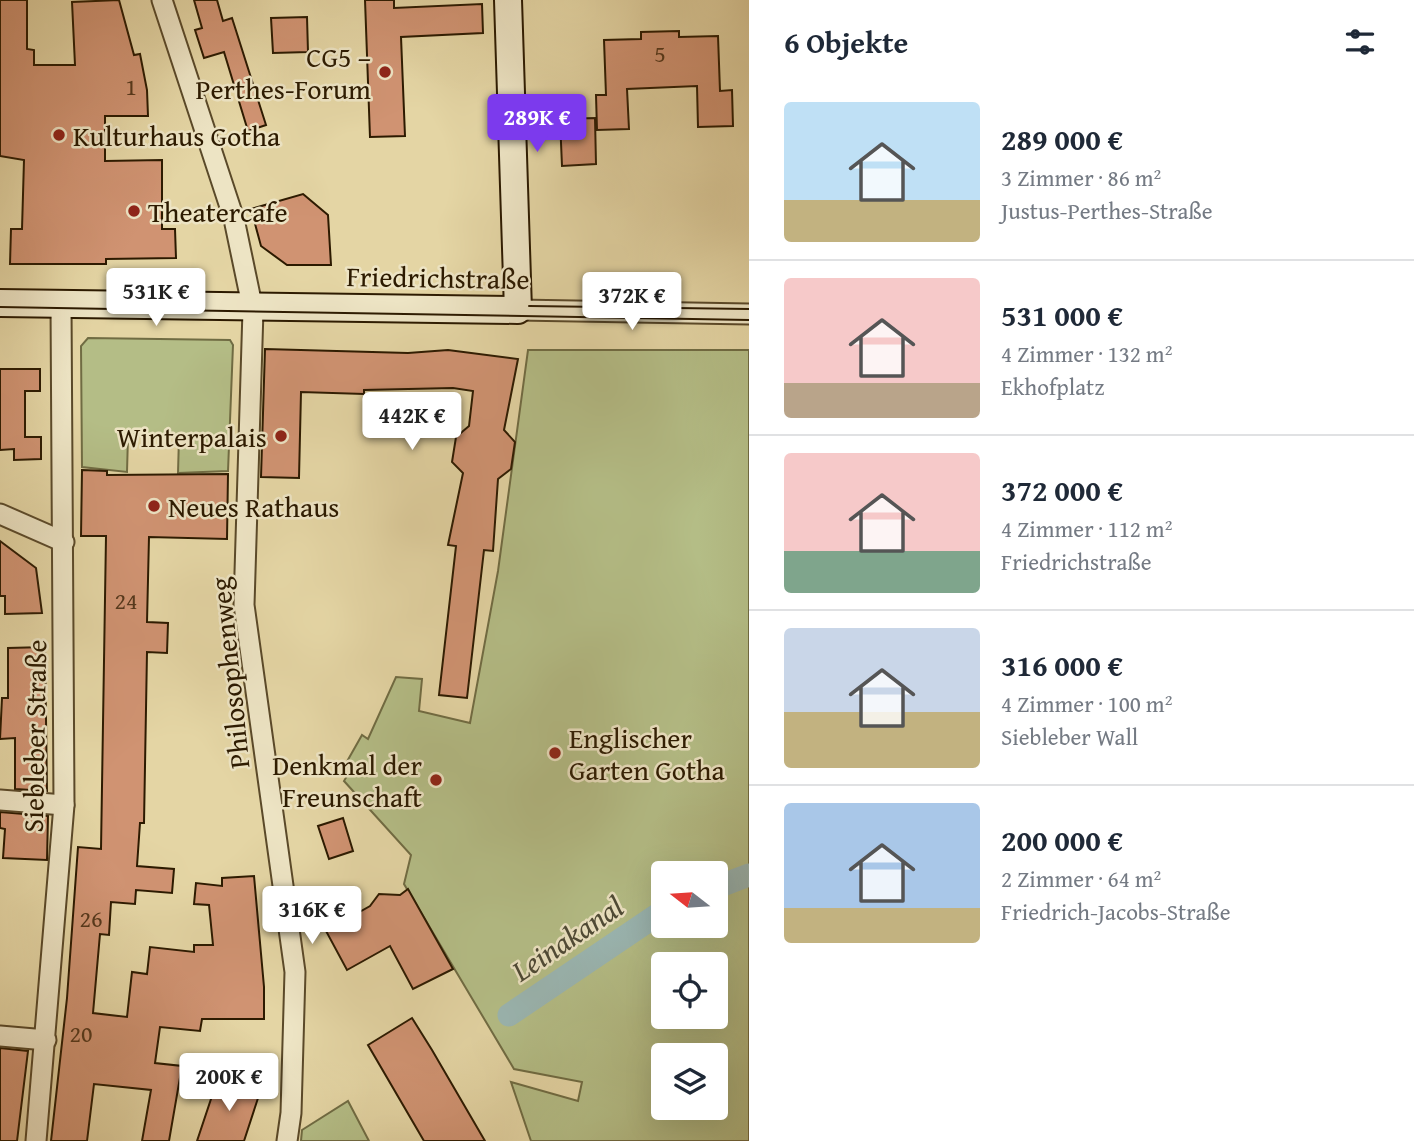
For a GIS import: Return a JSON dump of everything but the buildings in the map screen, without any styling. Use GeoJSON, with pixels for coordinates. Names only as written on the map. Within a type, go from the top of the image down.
{"type":"FeatureCollection","features":[{"type":"Feature","properties":{"kind":"main road"},"geometry":{"type":"LineString","coordinates":[[508,0],[518,310]]}},
{"type":"Feature","properties":{"kind":"main road","name":"Friedrichstraße"},"geometry":{"type":"LineString","coordinates":[[0,303],[518,310]]}},
{"type":"Feature","properties":{"kind":"street","name":"Philosophenweg"},"geometry":{"type":"LineString","coordinates":[[162,0],[234,219],[252,306],[244,605],[295,972],[291,1114],[286,1141]]}},
{"type":"Feature","properties":{"kind":"street","name":"Siebleber Straße"},"geometry":{"type":"LineString","coordinates":[[36,1141],[64,805],[61,304]]}},
{"type":"Feature","properties":{"kind":"street","name":"Friedrichstraße"},"geometry":{"type":"LineString","coordinates":[[518,310],[749,314]]}},
{"type":"Feature","properties":{"kind":"street"},"geometry":{"type":"LineString","coordinates":[[0,514],[64,542]]}},
{"type":"Feature","properties":{"kind":"street"},"geometry":{"type":"LineString","coordinates":[[0,800],[64,805]]}},
{"type":"Feature","properties":{"kind":"street"},"geometry":{"type":"LineString","coordinates":[[0,1036],[46,1040]]}},
{"type":"Feature","properties":{"kind":"green space"},"geometry":{"type":"Polygon","coordinates":[[[88,338],[230,340],[233,345],[228,471],[178,473],[179,437],[128,436],[127,472],[82,467],[81,346],[88,338]]]}},
{"type":"Feature","properties":{"kind":"green space","name":"Englischer Garten Gotha"},"geometry":{"type":"Polygon","coordinates":[[[528,350],[749,350],[749,1141],[531,1141],[511,1082],[578,1101],[582,1082],[514,1069],[404,884],[411,855],[344,781],[351,769],[345,765],[362,735],[368,739],[396,677],[422,679],[419,711],[470,723],[498,571],[528,350]]]}},
{"type":"Feature","properties":{"kind":"green space"},"geometry":{"type":"Polygon","coordinates":[[[348,1101],[369,1141],[301,1141],[302,1130],[348,1101]]]}},
{"type":"Feature","properties":{"kind":"waterway","name":"Leinakanal"},"geometry":{"type":"LineString","coordinates":[[728,883],[749,875]]}},
{"type":"Feature","properties":{"kind":"waterway","name":"Leinakanal"},"geometry":{"type":"LineString","coordinates":[[509,1015],[651,919]]}},
{"type":"Feature","properties":{"kind":"tram line"},"geometry":{"type":"LineString","coordinates":[[529,306],[749,309]]}},
{"type":"Feature","properties":{"kind":"tram line"},"geometry":{"type":"LineString","coordinates":[[0,307],[749,320]]}},
{"type":"Feature","properties":{"kind":"place","name":"CG5 – Perthes-Forum"},"geometry":{"type":"Point","coordinates":[385,72]}},
{"type":"Feature","properties":{"kind":"place","name":"Kulturhaus Gotha"},"geometry":{"type":"Point","coordinates":[59,135]}},
{"type":"Feature","properties":{"kind":"place","name":"Theatercafe"},"geometry":{"type":"Point","coordinates":[134,211]}},
{"type":"Feature","properties":{"kind":"place","name":"Winterpalais"},"geometry":{"type":"Point","coordinates":[281,436]}},
{"type":"Feature","properties":{"kind":"place","name":"Neues Rathaus"},"geometry":{"type":"Point","coordinates":[154,506]}},
{"type":"Feature","properties":{"kind":"place","name":"Englischer Garten Gotha"},"geometry":{"type":"Point","coordinates":[555,753]}},
{"type":"Feature","properties":{"kind":"place","name":"Denkmal der Freunschaft"},"geometry":{"type":"Point","coordinates":[436,780]}}]}
